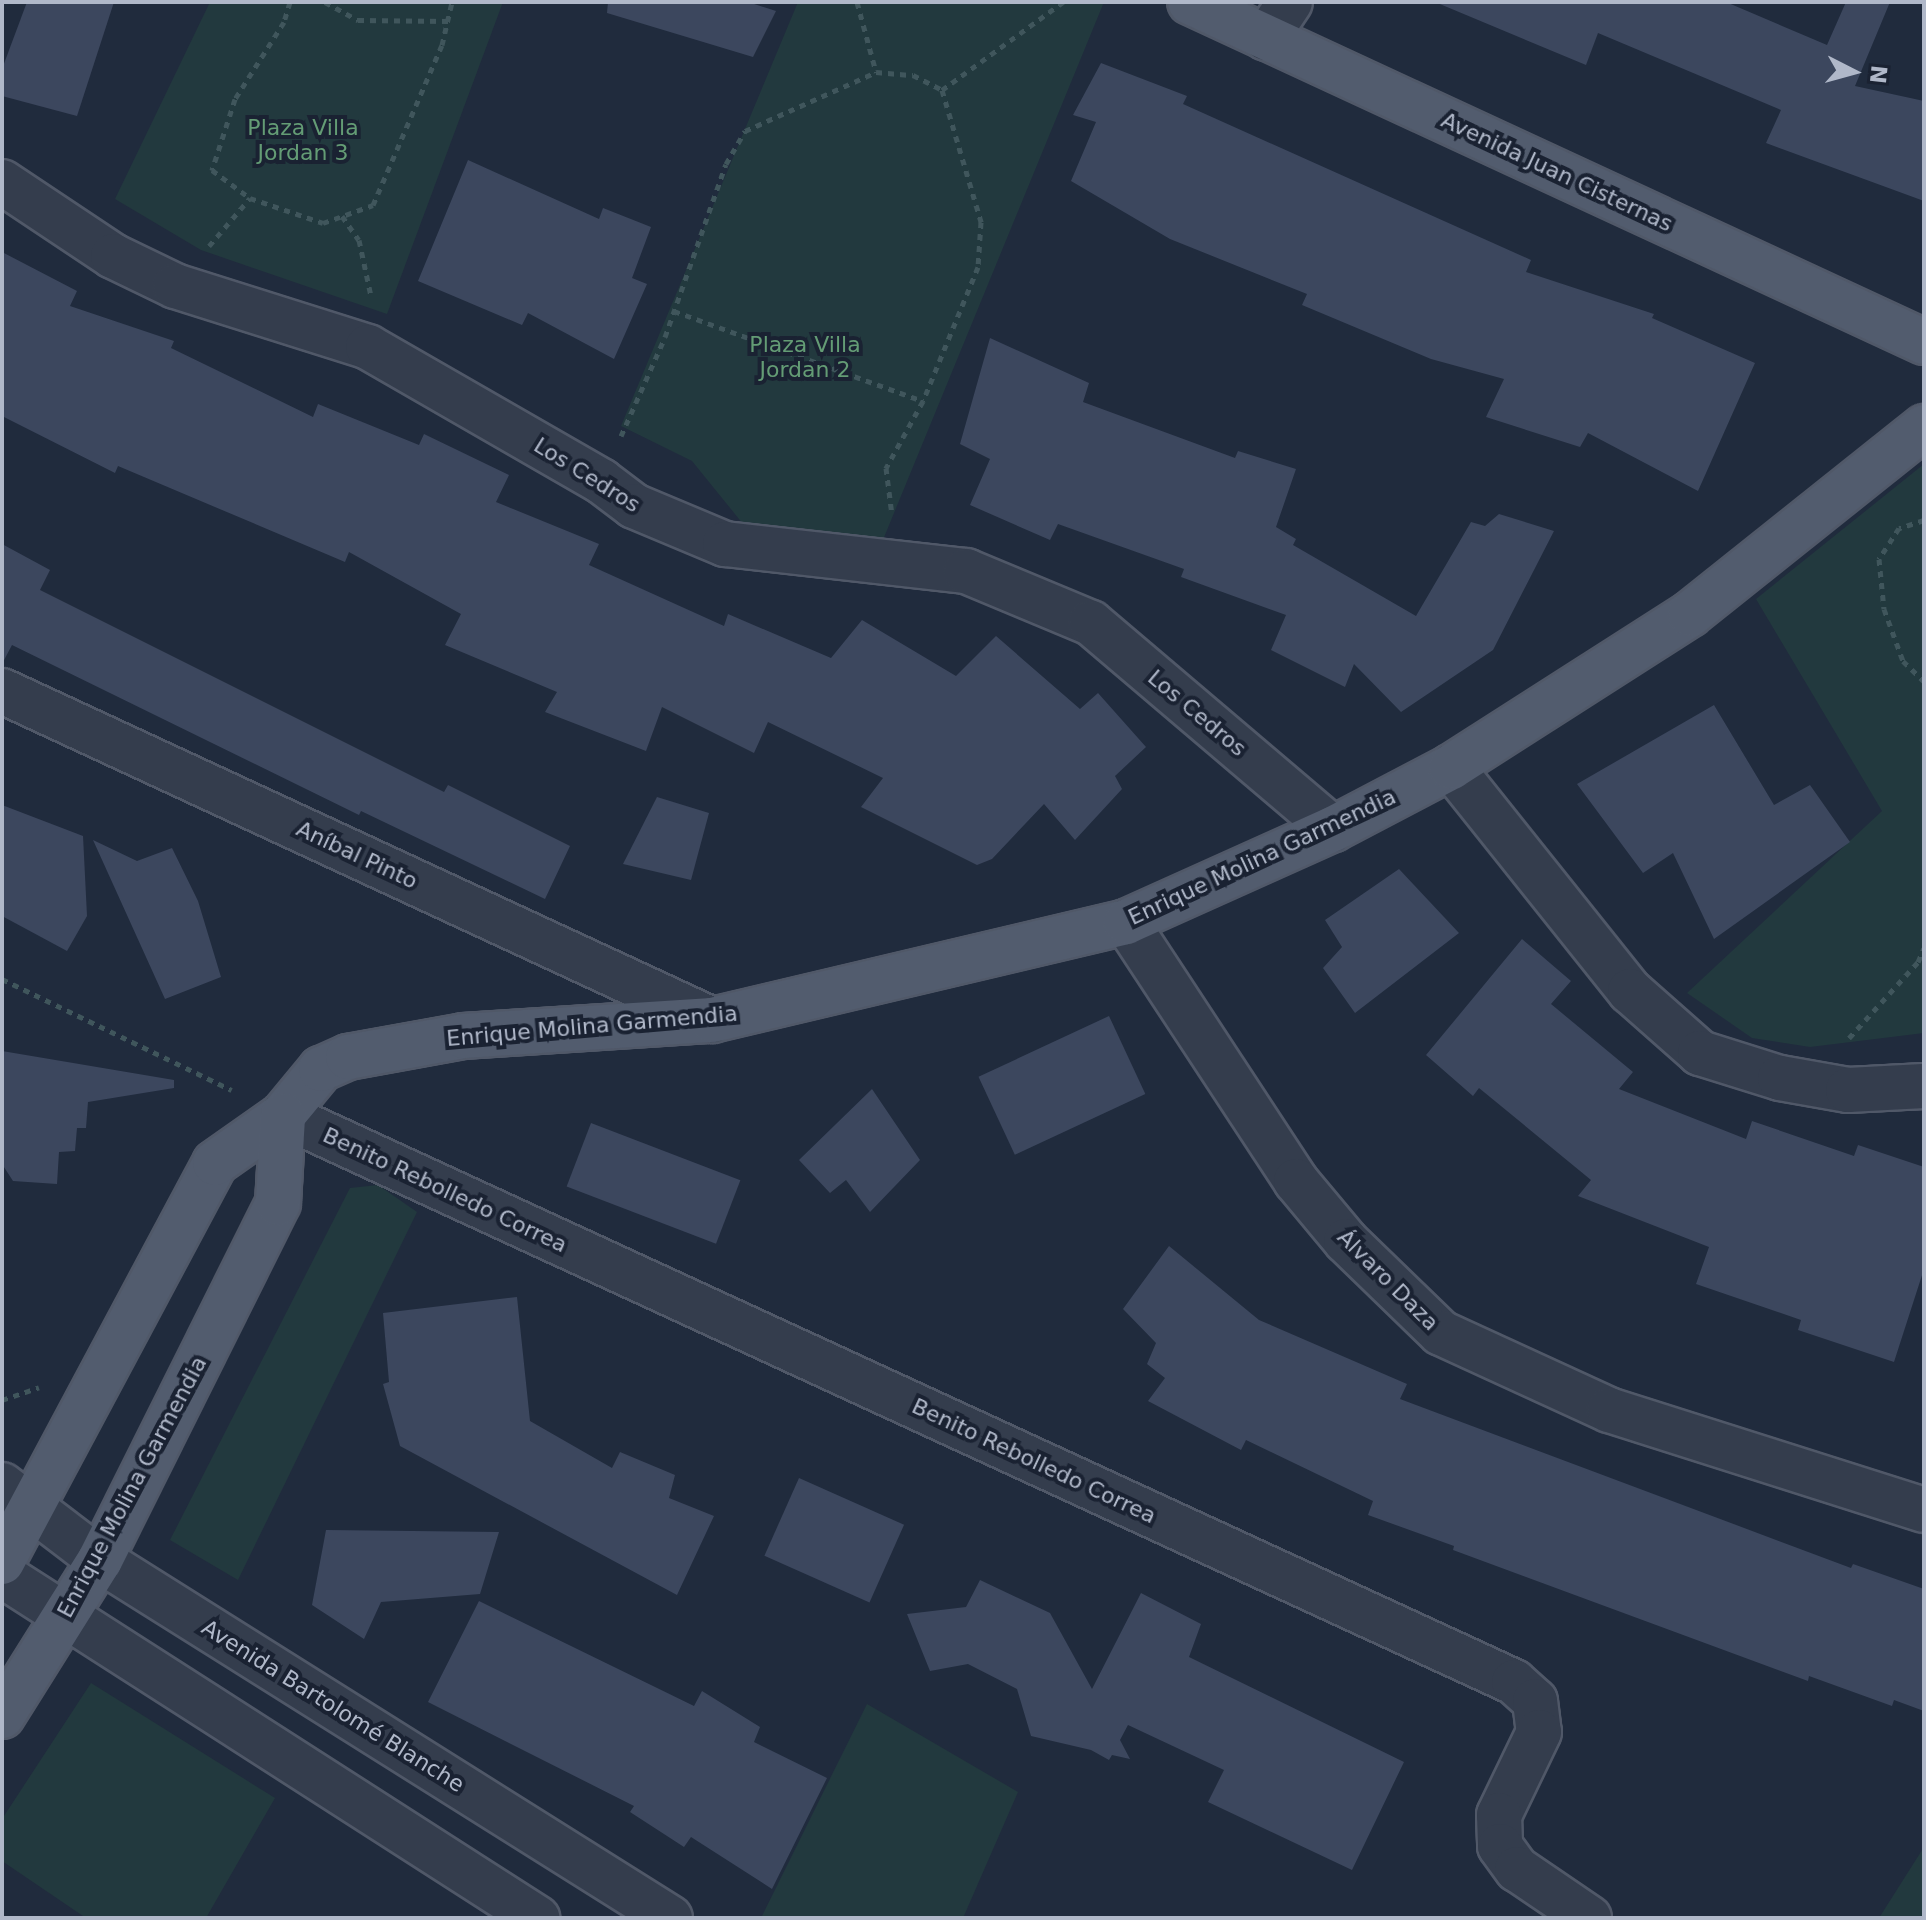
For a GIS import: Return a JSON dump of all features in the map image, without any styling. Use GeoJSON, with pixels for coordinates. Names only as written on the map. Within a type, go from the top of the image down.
{"type":"FeatureCollection","features":[{"type":"Feature","properties":{"kind":"main road","name":"Avenida Juan Cisternas"},"geometry":{"type":"LineString","coordinates":[[1190,2],[1924,342]]}},
{"type":"Feature","properties":{"kind":"main road","name":"Enrique Molina Garmendia"},"geometry":{"type":"LineString","coordinates":[[2,1562],[18,1496],[215,1163],[283,1115],[321,1069],[348,1057],[463,1036],[712,1020],[1126,922],[1333,829],[1451,767],[1690,614],[1924,427]]}},
{"type":"Feature","properties":{"kind":"main road","name":"Enrique Molina Garmendia"},"geometry":{"type":"LineString","coordinates":[[2,1716],[100,1560],[278,1203],[283,1115]]}},
{"type":"Feature","properties":{"kind":"street"},"geometry":{"type":"LineString","coordinates":[[1266,38],[1290,2]]}},
{"type":"Feature","properties":{"kind":"street","name":"Los Cedros"},"geometry":{"type":"LineString","coordinates":[[2,182],[113,256],[175,286],[368,347],[601,481],[634,506],[725,544],[897,559],[966,571],[1091,623],[1333,829]]}},
{"type":"Feature","properties":{"kind":"street","name":"Aníbal Pinto"},"geometry":{"type":"LineString","coordinates":[[2,691],[712,1020]]}},
{"type":"Feature","properties":{"kind":"street"},"geometry":{"type":"LineString","coordinates":[[1451,767],[1630,991],[1700,1053],[1780,1078],[1848,1090],[1924,1086]]}},
{"type":"Feature","properties":{"kind":"street","name":"Álvaro Daza"},"geometry":{"type":"LineString","coordinates":[[1126,922],[1296,1181],[1346,1241],[1441,1333],[1609,1410],[1924,1510]]}},
{"type":"Feature","properties":{"kind":"street","name":"Benito Rebolledo Correa"},"geometry":{"type":"LineString","coordinates":[[283,1115],[1514,1682],[1535,1701],[1539,1732],[1499,1815],[1500,1846],[1517,1869],[1589,1918]]}},
{"type":"Feature","properties":{"kind":"street","name":"Avenida Bartolomé Blanche"},"geometry":{"type":"LineString","coordinates":[[18,1496],[100,1560],[670,1918]]}},
{"type":"Feature","properties":{"kind":"street"},"geometry":{"type":"LineString","coordinates":[[2,1575],[64,1619],[537,1918]]}},
{"type":"Feature","properties":{"kind":"path"},"geometry":{"type":"LineString","coordinates":[[290,2],[284,22],[235,99],[212,170],[250,198],[323,223],[373,205],[442,45],[452,2]]}},
{"type":"Feature","properties":{"kind":"path"},"geometry":{"type":"LineString","coordinates":[[325,2],[358,20],[448,21]]}},
{"type":"Feature","properties":{"kind":"path"},"geometry":{"type":"LineString","coordinates":[[857,2],[876,72]]}},
{"type":"Feature","properties":{"kind":"path"},"geometry":{"type":"LineString","coordinates":[[942,90],[1063,2]]}},
{"type":"Feature","properties":{"kind":"path"},"geometry":{"type":"LineString","coordinates":[[601,481],[674,311],[726,164],[745,131],[876,72],[913,75],[942,90],[981,222],[978,267],[923,401],[886,468],[897,559]]}},
{"type":"Feature","properties":{"kind":"path"},"geometry":{"type":"LineString","coordinates":[[342,216],[359,240],[372,285],[368,347]]}},
{"type":"Feature","properties":{"kind":"path"},"geometry":{"type":"LineString","coordinates":[[674,311],[923,401]]}},
{"type":"Feature","properties":{"kind":"path"},"geometry":{"type":"LineString","coordinates":[[1924,520],[1899,528],[1879,559],[1884,609],[1903,661],[1924,681]]}},
{"type":"Feature","properties":{"kind":"path"},"geometry":{"type":"LineString","coordinates":[[1780,1078],[1855,1035],[1918,962],[1924,948]]}},
{"type":"Feature","properties":{"kind":"path"},"geometry":{"type":"LineString","coordinates":[[2,979],[283,1115]]}},
{"type":"Feature","properties":{"kind":"green space","name":"Plaza Villa Jordan 3"},"geometry":{"type":"Polygon","coordinates":[[[210,2],[503,2],[387,314],[201,250],[115,199],[210,2]]]}},
{"type":"Feature","properties":{"kind":"green space","name":"Plaza Villa Jordan 2"},"geometry":{"type":"Polygon","coordinates":[[[798,2],[1104,2],[878,552],[756,540],[692,461],[621,426],[798,2]]]}},
{"type":"Feature","properties":{"kind":"green space"},"geometry":{"type":"Polygon","coordinates":[[[1924,464],[1924,1033],[1810,1047],[1752,1038],[1687,993],[1882,811],[1756,599],[1924,464]]]}},
{"type":"Feature","properties":{"kind":"green space"},"geometry":{"type":"Polygon","coordinates":[[[378,1185],[417,1212],[238,1580],[170,1540],[350,1188],[378,1185]]]}},
{"type":"Feature","properties":{"kind":"green space"},"geometry":{"type":"Polygon","coordinates":[[[91,1683],[275,1798],[206,1918],[86,1918],[2,1861],[2,1819],[91,1683]]]}},
{"type":"Feature","properties":{"kind":"green space"},"geometry":{"type":"Polygon","coordinates":[[[867,1704],[1018,1792],[963,1918],[761,1918],[867,1704]]]}},
{"type":"Feature","properties":{"kind":"green space"},"geometry":{"type":"Polygon","coordinates":[[[1924,1847],[1924,1918],[1879,1918],[1924,1847]]]}},
{"type":"Feature","properties":{"kind":"building"},"geometry":{"type":"Polygon","coordinates":[[[27,2],[114,2],[77,116],[2,96],[2,69],[27,2]]]}},
{"type":"Feature","properties":{"kind":"building"},"geometry":{"type":"Polygon","coordinates":[[[608,2],[748,2],[776,11],[753,57],[607,13],[608,2]]]}},
{"type":"Feature","properties":{"kind":"building"},"geometry":{"type":"Polygon","coordinates":[[[1435,2],[1726,2],[1827,45],[1846,2],[1890,2],[1855,86],[1924,101],[1924,201],[1766,143],[1781,110],[1598,33],[1586,65],[1435,2]]]}},
{"type":"Feature","properties":{"kind":"building"},"geometry":{"type":"Polygon","coordinates":[[[1101,63],[1187,96],[1183,104],[1531,260],[1526,272],[1654,314],[1652,318],[1755,363],[1698,491],[1588,433],[1580,447],[1486,417],[1504,379],[1431,359],[1302,305],[1307,294],[1170,239],[1071,181],[1096,122],[1073,115],[1101,63]]]}},
{"type":"Feature","properties":{"kind":"building"},"geometry":{"type":"Polygon","coordinates":[[[468,160],[599,219],[603,208],[651,227],[632,278],[647,284],[614,359],[528,313],[522,325],[418,281],[468,160]]]}},
{"type":"Feature","properties":{"kind":"building"},"geometry":{"type":"Polygon","coordinates":[[[2,252],[77,291],[70,306],[174,341],[171,348],[313,417],[318,404],[419,445],[424,434],[509,475],[496,502],[599,544],[589,565],[724,626],[728,614],[831,658],[862,620],[956,676],[996,636],[1080,709],[1098,693],[1146,747],[1115,776],[1122,789],[1075,840],[1044,804],[992,859],[977,865],[861,807],[883,778],[768,722],[754,753],[662,707],[646,751],[545,712],[557,692],[445,645],[461,614],[349,552],[345,562],[118,466],[115,473],[2,416],[2,252]]]}},
{"type":"Feature","properties":{"kind":"building"},"geometry":{"type":"Polygon","coordinates":[[[990,338],[1089,383],[1083,402],[1235,458],[1238,451],[1296,469],[1276,527],[1296,539],[1293,545],[1416,616],[1471,522],[1485,526],[1499,514],[1554,531],[1493,650],[1401,712],[1354,664],[1345,687],[1271,650],[1286,615],[1181,577],[1184,569],[1058,524],[1050,540],[970,505],[990,459],[960,444],[990,338]]]}},
{"type":"Feature","properties":{"kind":"building"},"geometry":{"type":"Polygon","coordinates":[[[2,544],[50,570],[40,590],[444,792],[448,785],[570,846],[545,899],[361,811],[359,815],[12,645],[2,664],[2,544]]]}},
{"type":"Feature","properties":{"kind":"building"},"geometry":{"type":"Polygon","coordinates":[[[1714,705],[1774,805],[1810,785],[1850,842],[1714,939],[1673,853],[1643,873],[1577,784],[1714,705]]]}},
{"type":"Feature","properties":{"kind":"building"},"geometry":{"type":"Polygon","coordinates":[[[657,797],[709,813],[691,880],[623,864],[657,797]]]}},
{"type":"Feature","properties":{"kind":"building"},"geometry":{"type":"Polygon","coordinates":[[[2,805],[83,836],[87,916],[67,951],[2,916],[2,805]]]}},
{"type":"Feature","properties":{"kind":"building"},"geometry":{"type":"Polygon","coordinates":[[[93,840],[137,861],[172,848],[198,901],[221,977],[165,999],[93,840]]]}},
{"type":"Feature","properties":{"kind":"building"},"geometry":{"type":"Polygon","coordinates":[[[1399,869],[1459,933],[1355,1013],[1323,968],[1342,947],[1325,920],[1399,869]]]}},
{"type":"Feature","properties":{"kind":"building"},"geometry":{"type":"Polygon","coordinates":[[[1522,939],[1571,981],[1551,1004],[1633,1072],[1619,1089],[1746,1139],[1752,1121],[1854,1156],[1858,1145],[1924,1167],[1924,1269],[1894,1362],[1798,1330],[1801,1320],[1696,1284],[1709,1247],[1578,1196],[1591,1180],[1479,1088],[1473,1096],[1426,1055],[1522,939]]]}},
{"type":"Feature","properties":{"kind":"building"},"geometry":{"type":"Polygon","coordinates":[[[1109,1016],[1145,1094],[1015,1155],[978,1077],[1109,1016]]]}},
{"type":"Feature","properties":{"kind":"building"},"geometry":{"type":"Polygon","coordinates":[[[2,1051],[174,1080],[174,1088],[88,1102],[86,1128],[77,1128],[75,1151],[59,1152],[57,1184],[13,1181],[2,1164],[2,1051]]]}},
{"type":"Feature","properties":{"kind":"building"},"geometry":{"type":"Polygon","coordinates":[[[872,1089],[920,1160],[870,1212],[846,1180],[830,1193],[799,1160],[872,1089]]]}},
{"type":"Feature","properties":{"kind":"building"},"geometry":{"type":"Polygon","coordinates":[[[591,1123],[740,1180],[716,1244],[567,1186],[591,1123]]]}},
{"type":"Feature","properties":{"kind":"building"},"geometry":{"type":"Polygon","coordinates":[[[1169,1246],[1259,1320],[1407,1384],[1400,1399],[1851,1568],[1853,1564],[1924,1589],[1924,1711],[1894,1700],[1892,1706],[1809,1676],[1808,1681],[1453,1550],[1454,1546],[1368,1515],[1373,1501],[1246,1440],[1241,1450],[1148,1401],[1165,1378],[1147,1364],[1156,1343],[1123,1309],[1169,1246]]]}},
{"type":"Feature","properties":{"kind":"building"},"geometry":{"type":"Polygon","coordinates":[[[517,1297],[530,1421],[612,1468],[620,1452],[675,1475],[669,1498],[714,1516],[677,1595],[400,1446],[383,1384],[389,1382],[383,1313],[517,1297]]]}},
{"type":"Feature","properties":{"kind":"building"},"geometry":{"type":"Polygon","coordinates":[[[799,1478],[904,1525],[869,1602],[764,1556],[799,1478]]]}},
{"type":"Feature","properties":{"kind":"building"},"geometry":{"type":"Polygon","coordinates":[[[326,1530],[499,1532],[480,1594],[381,1602],[364,1639],[312,1605],[326,1530]]]}},
{"type":"Feature","properties":{"kind":"building"},"geometry":{"type":"Polygon","coordinates":[[[980,1580],[1050,1613],[1092,1689],[1141,1593],[1201,1624],[1189,1657],[1404,1762],[1352,1870],[1208,1802],[1224,1770],[1128,1725],[1120,1740],[1130,1759],[1112,1755],[1109,1760],[1091,1750],[1031,1736],[1017,1689],[968,1664],[930,1671],[907,1614],[966,1607],[980,1580]]]}},
{"type":"Feature","properties":{"kind":"building"},"geometry":{"type":"Polygon","coordinates":[[[479,1601],[694,1706],[702,1691],[760,1727],[754,1742],[827,1778],[772,1889],[691,1837],[684,1847],[630,1812],[634,1806],[428,1702],[479,1601]]]}}]}
